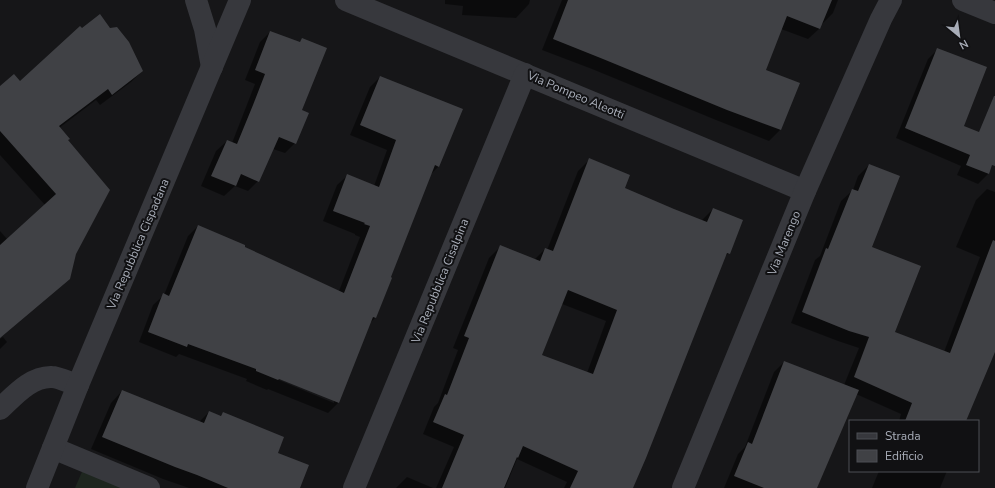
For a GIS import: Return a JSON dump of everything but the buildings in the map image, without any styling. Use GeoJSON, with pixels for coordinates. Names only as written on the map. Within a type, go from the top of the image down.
{"type":"FeatureCollection","features":[{"type":"Feature","properties":{"kind":"street"},"geometry":{"type":"LineString","coordinates":[[196,0],[205,29],[212,67]]}},
{"type":"Feature","properties":{"kind":"street","name":"Via Repubblica Cispadana"},"geometry":{"type":"LineString","coordinates":[[37,488],[78,385],[240,0]]}},
{"type":"Feature","properties":{"kind":"street","name":"Via Pompeo Aleotti"},"geometry":{"type":"LineString","coordinates":[[346,0],[805,191]]}},
{"type":"Feature","properties":{"kind":"street","name":"Via Marengo"},"geometry":{"type":"LineString","coordinates":[[683,488],[805,191],[881,19],[891,0]]}},
{"type":"Feature","properties":{"kind":"street"},"geometry":{"type":"LineString","coordinates":[[963,0],[995,13]]}},
{"type":"Feature","properties":{"kind":"street","name":"Via Repubblica Cisalpina"},"geometry":{"type":"LineString","coordinates":[[354,488],[525,74]]}},
{"type":"Feature","properties":{"kind":"street"},"geometry":{"type":"LineString","coordinates":[[0,409],[27,385],[40,378],[52,376],[78,385]]}},
{"type":"Feature","properties":{"kind":"street"},"geometry":{"type":"LineString","coordinates":[[53,448],[149,488]]}},
{"type":"Feature","properties":{"kind":"shaded area"},"geometry":{"type":"Polygon","coordinates":[[[84,467],[125,488],[75,488],[84,467]]]}}]}
